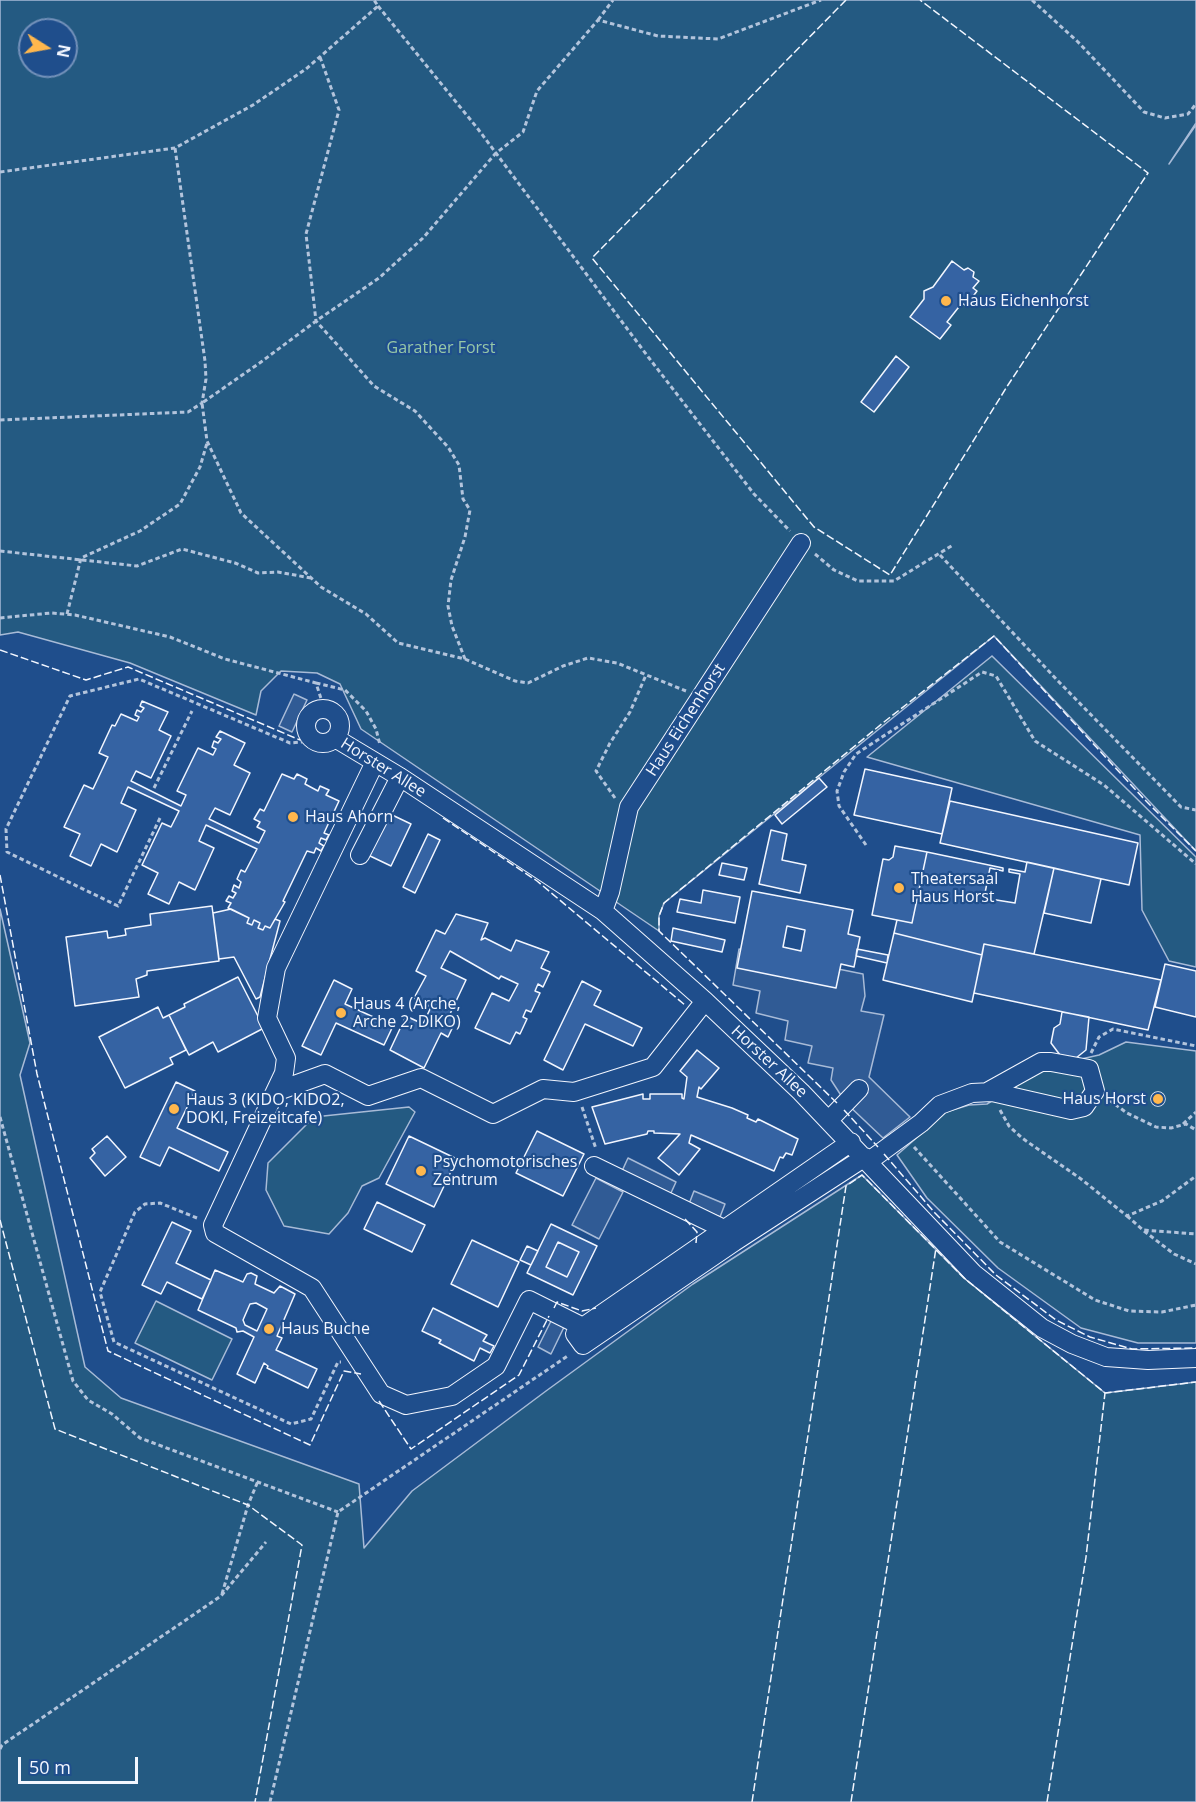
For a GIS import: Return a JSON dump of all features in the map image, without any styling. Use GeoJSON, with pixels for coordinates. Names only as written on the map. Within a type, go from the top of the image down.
{"type":"FeatureCollection","features":[{"type":"Feature","properties":{"kind":"street","name":"Haus Eichenhorst"},"geometry":{"type":"LineString","coordinates":[[603,911],[610,892],[629,807],[801,543]]}},
{"type":"Feature","properties":{"kind":"street","name":"Horster Allee"},"geometry":{"type":"LineString","coordinates":[[324,708],[330,709],[339,717],[340,728],[335,738],[325,743],[314,741],[307,732],[307,721],[313,712],[324,708]]}},
{"type":"Feature","properties":{"kind":"street","name":"Horster Allee"},"geometry":{"type":"LineString","coordinates":[[335,738],[400,777],[603,911],[705,1001],[829,1120],[973,1273],[1042,1328],[1072,1344],[1106,1356],[1148,1360],[1196,1358]]}},
{"type":"Feature","properties":{"kind":"street"},"geometry":{"type":"LineString","coordinates":[[375,762],[276,968],[267,1018],[286,1058],[284,1073],[213,1225],[215,1233],[312,1288],[381,1394],[406,1405],[452,1396],[496,1366],[529,1300],[583,1336],[730,1236],[851,1142]]}},
{"type":"Feature","properties":{"kind":"street"},"geometry":{"type":"LineString","coordinates":[[360,855],[400,777]]}},
{"type":"Feature","properties":{"kind":"street"},"geometry":{"type":"LineString","coordinates":[[275,1092],[325,1074],[368,1096],[421,1078],[493,1114],[543,1089],[577,1091],[653,1067],[705,1001]]}},
{"type":"Feature","properties":{"kind":"street"},"geometry":{"type":"LineString","coordinates":[[730,1236],[867,1159],[904,1135],[940,1105],[972,1093],[990,1092],[1071,1110],[1084,1107],[1095,1091],[1089,1068],[1041,1062],[990,1092]]}},
{"type":"Feature","properties":{"kind":"street"},"geometry":{"type":"LineString","coordinates":[[829,1120],[859,1089]]}},
{"type":"Feature","properties":{"kind":"street"},"geometry":{"type":"LineString","coordinates":[[599,1168],[730,1236]]}},
{"type":"Feature","properties":{"kind":"path"},"geometry":{"type":"LineString","coordinates":[[374,0],[495,154],[754,494],[801,543],[834,570],[858,581],[894,581],[953,545]]}},
{"type":"Feature","properties":{"kind":"path"},"geometry":{"type":"LineString","coordinates":[[0,420],[188,412],[202,403],[379,278],[423,238],[495,154],[523,132],[537,91],[613,0]]}},
{"type":"Feature","properties":{"kind":"path"},"geometry":{"type":"LineString","coordinates":[[598,20],[658,36],[718,39],[821,0]]}},
{"type":"Feature","properties":{"kind":"path"},"geometry":{"type":"LineString","coordinates":[[1032,0],[1078,42],[1144,112],[1165,117],[1188,114],[1196,104]]}},
{"type":"Feature","properties":{"kind":"path"},"geometry":{"type":"LineString","coordinates":[[0,172],[175,148],[253,105],[320,57],[378,6]]}},
{"type":"Feature","properties":{"kind":"path"},"geometry":{"type":"LineString","coordinates":[[320,57],[339,110],[306,234],[316,321],[374,386],[415,411],[448,447],[459,465],[463,500],[470,510],[465,537],[451,580],[448,606],[452,626],[465,659]]}},
{"type":"Feature","properties":{"kind":"path"},"geometry":{"type":"LineString","coordinates":[[175,148],[205,361],[206,379],[202,403],[207,441],[241,513],[321,587],[366,614],[398,643],[465,659],[515,681],[528,683],[563,666],[588,658],[617,663],[702,698]]}},
{"type":"Feature","properties":{"kind":"path"},"geometry":{"type":"LineString","coordinates":[[81,558],[140,531],[180,504],[200,467],[207,441]]}},
{"type":"Feature","properties":{"kind":"path"},"geometry":{"type":"LineString","coordinates":[[0,551],[81,558],[137,566],[182,549],[235,563],[258,573],[278,572],[313,578]]}},
{"type":"Feature","properties":{"kind":"path"},"geometry":{"type":"LineString","coordinates":[[940,555],[1181,807],[1196,810]]}},
{"type":"Feature","properties":{"kind":"path"},"geometry":{"type":"LineString","coordinates":[[67,614],[81,558]]}},
{"type":"Feature","properties":{"kind":"path"},"geometry":{"type":"LineString","coordinates":[[0,618],[51,613],[67,614],[170,637],[225,659],[345,690],[366,711],[376,729],[381,752],[375,762]]}},
{"type":"Feature","properties":{"kind":"path"},"geometry":{"type":"LineString","coordinates":[[866,845],[839,806],[837,791],[844,772],[856,754],[982,672],[996,676],[1035,741],[1104,785],[1196,864]]}},
{"type":"Feature","properties":{"kind":"path"},"geometry":{"type":"LineString","coordinates":[[629,807],[611,796],[596,771],[610,743],[630,712],[646,675]]}},
{"type":"Feature","properties":{"kind":"path"},"geometry":{"type":"LineString","coordinates":[[160,818],[118,906],[7,852],[6,829],[70,696],[139,680],[290,743],[314,741]]}},
{"type":"Feature","properties":{"kind":"path"},"geometry":{"type":"LineString","coordinates":[[315,683],[324,708]]}},
{"type":"Feature","properties":{"kind":"path"},"geometry":{"type":"LineString","coordinates":[[154,788],[192,711]]}},
{"type":"Feature","properties":{"kind":"path"},"geometry":{"type":"LineString","coordinates":[[1085,1067],[1099,1037],[1113,1029],[1196,1046]]}},
{"type":"Feature","properties":{"kind":"path"},"geometry":{"type":"LineString","coordinates":[[577,1091],[599,1168]]}},
{"type":"Feature","properties":{"kind":"path"},"geometry":{"type":"LineString","coordinates":[[1095,1091],[1127,1113],[1156,1127],[1171,1128],[1182,1125],[1196,1112]]}},
{"type":"Feature","properties":{"kind":"path"},"geometry":{"type":"LineString","coordinates":[[990,1092],[1009,1126],[1174,1254],[1196,1264]]}},
{"type":"Feature","properties":{"kind":"path"},"geometry":{"type":"LineString","coordinates":[[0,1117],[73,1381],[88,1400],[112,1414],[140,1438],[338,1512]]}},
{"type":"Feature","properties":{"kind":"path"},"geometry":{"type":"LineString","coordinates":[[1182,1125],[1196,1130]]}},
{"type":"Feature","properties":{"kind":"path"},"geometry":{"type":"LineString","coordinates":[[904,1135],[1000,1242],[1095,1300],[1129,1311],[1162,1312],[1196,1305]]}},
{"type":"Feature","properties":{"kind":"path"},"geometry":{"type":"LineString","coordinates":[[1127,1216],[1162,1201],[1196,1176]]}},
{"type":"Feature","properties":{"kind":"path"},"geometry":{"type":"LineString","coordinates":[[213,1225],[160,1203],[146,1204],[135,1212],[100,1292],[114,1342],[291,1424],[311,1419],[338,1362],[357,1357]]}},
{"type":"Feature","properties":{"kind":"path"},"geometry":{"type":"LineString","coordinates":[[1143,1230],[1196,1234]]}},
{"type":"Feature","properties":{"kind":"path"},"geometry":{"type":"LineString","coordinates":[[270,1802],[338,1512],[583,1336]]}},
{"type":"Feature","properties":{"kind":"path"},"geometry":{"type":"LineString","coordinates":[[221,1596],[248,1505],[258,1481]]}},
{"type":"Feature","properties":{"kind":"path"},"geometry":{"type":"LineString","coordinates":[[1,1746],[221,1596],[266,1542]]}},
{"type":"Feature","properties":{"kind":"green space","name":"Garather Forst"},"geometry":{"type":"Polygon","coordinates":[[[0,0],[1196,0],[1196,123],[1169,164],[1196,125],[1196,851],[994,636],[664,903],[659,916],[659,931],[361,729],[340,684],[317,673],[281,671],[261,691],[256,715],[130,663],[18,632],[0,635],[0,0]]]}},
{"type":"Feature","properties":{"kind":"green space"},"geometry":{"type":"Polygon","coordinates":[[[992,656],[1196,857],[1196,967],[1169,961],[1142,910],[1140,835],[867,757],[992,656]]]}},
{"type":"Feature","properties":{"kind":"green space"},"geometry":{"type":"Polygon","coordinates":[[[0,909],[30,1043],[20,1075],[85,1367],[121,1398],[359,1484],[364,1548],[412,1491],[693,1284],[862,1175],[964,1278],[1105,1393],[1196,1382],[1196,1802],[0,1802],[0,909]]]}},
{"type":"Feature","properties":{"kind":"green space"},"geometry":{"type":"Polygon","coordinates":[[[1126,1042],[1196,1051],[1196,1343],[1138,1343],[1081,1328],[998,1268],[927,1198],[897,1155],[946,1112],[969,1105],[987,1104],[1046,1067],[1099,1055],[1126,1042]]]}},
{"type":"Feature","properties":{"kind":"green space"},"geometry":{"type":"Polygon","coordinates":[[[409,1107],[415,1112],[379,1178],[362,1186],[348,1213],[329,1234],[284,1226],[266,1190],[268,1163],[314,1117],[409,1107]]]}},
{"type":"Feature","properties":{"kind":"green space"},"geometry":{"type":"Polygon","coordinates":[[[156,1301],[232,1339],[212,1380],[135,1343],[156,1301]]]}},
{"type":"Feature","properties":{"kind":"shaded area"},"geometry":{"type":"Polygon","coordinates":[[[294,694],[307,700],[292,732],[279,726],[294,694]]]}},
{"type":"Feature","properties":{"kind":"shaded area"},"geometry":{"type":"Polygon","coordinates":[[[739,949],[863,974],[865,996],[861,1011],[884,1015],[869,1077],[910,1117],[883,1138],[846,1103],[831,1080],[833,1068],[808,1063],[812,1046],[785,1040],[788,1021],[756,1013],[760,991],[733,985],[739,949]]]}},
{"type":"Feature","properties":{"kind":"shaded area"},"geometry":{"type":"Polygon","coordinates":[[[628,1158],[676,1182],[670,1195],[622,1171],[628,1158]]]}},
{"type":"Feature","properties":{"kind":"shaded area"},"geometry":{"type":"Polygon","coordinates":[[[596,1178],[623,1192],[599,1239],[572,1225],[596,1178]]]}},
{"type":"Feature","properties":{"kind":"shaded area"},"geometry":{"type":"Polygon","coordinates":[[[694,1191],[725,1204],[720,1217],[689,1204],[694,1191]]]}},
{"type":"Feature","properties":{"kind":"shaded area"},"geometry":{"type":"Polygon","coordinates":[[[553,1317],[566,1323],[551,1354],[538,1347],[553,1317]]]}},
{"type":"Feature","properties":{"kind":"building","name":"Haus Eichenhorst"},"geometry":{"type":"Polygon","coordinates":[[[952,261],[964,270],[968,268],[974,272],[973,277],[979,281],[973,288],[977,291],[966,306],[962,303],[947,322],[951,325],[940,339],[910,317],[924,299],[924,291],[933,287],[952,261]]]}},
{"type":"Feature","properties":{"kind":"building"},"geometry":{"type":"Polygon","coordinates":[[[896,356],[909,367],[874,412],[861,402],[896,356]]]}},
{"type":"Feature","properties":{"kind":"building","name":"Haus Ahorn"},"geometry":{"type":"Polygon","coordinates":[[[142,701],[168,712],[159,730],[171,736],[151,778],[136,771],[131,781],[181,806],[186,795],[177,791],[198,748],[213,755],[216,749],[212,747],[214,741],[218,743],[221,739],[216,737],[220,731],[245,743],[234,765],[250,773],[230,815],[215,808],[209,819],[259,843],[265,831],[257,827],[260,822],[254,819],[260,809],[264,811],[282,774],[294,779],[297,774],[307,779],[305,784],[318,791],[320,786],[329,790],[326,795],[339,801],[324,833],[329,835],[326,840],[321,838],[319,843],[324,846],[321,851],[316,848],[314,853],[307,851],[283,901],[285,902],[270,928],[265,926],[263,930],[258,928],[260,923],[254,920],[252,925],[247,923],[249,918],[228,908],[231,903],[226,901],[229,896],[233,898],[236,893],[232,891],[234,885],[239,888],[241,882],[237,879],[241,870],[245,872],[257,849],[206,825],[199,841],[214,848],[195,890],[179,882],[169,904],[148,894],[158,873],[142,865],[162,823],[171,827],[179,811],[128,787],[121,803],[136,810],[117,852],[101,844],[91,866],[70,856],[80,834],[64,827],[84,785],[93,789],[108,757],[99,753],[112,725],[115,726],[121,714],[137,721],[139,717],[135,715],[137,710],[141,712],[144,708],[140,706],[142,701]]]}},
{"type":"Feature","properties":{"kind":"building"},"geometry":{"type":"Polygon","coordinates":[[[865,769],[952,788],[942,834],[854,815],[865,769]]]}},
{"type":"Feature","properties":{"kind":"building"},"geometry":{"type":"Polygon","coordinates":[[[819,778],[827,787],[782,824],[775,815],[819,778]]]}},
{"type":"Feature","properties":{"kind":"building"},"geometry":{"type":"Polygon","coordinates":[[[950,801],[1138,843],[1129,885],[940,843],[950,801]]]}},
{"type":"Feature","properties":{"kind":"building"},"geometry":{"type":"Polygon","coordinates":[[[388,813],[411,824],[391,866],[368,855],[388,813]]]}},
{"type":"Feature","properties":{"kind":"building"},"geometry":{"type":"Polygon","coordinates":[[[771,830],[787,834],[782,860],[806,865],[800,893],[759,884],[771,830]]]}},
{"type":"Feature","properties":{"kind":"building"},"geometry":{"type":"Polygon","coordinates":[[[428,834],[440,840],[415,893],[403,887],[428,834]]]}},
{"type":"Feature","properties":{"kind":"building","name":"Theatersaal Haus Horst"},"geometry":{"type":"Polygon","coordinates":[[[895,846],[927,852],[912,923],[872,915],[883,859],[889,860],[893,857],[895,846]]]}},
{"type":"Feature","properties":{"kind":"building"},"geometry":{"type":"Polygon","coordinates":[[[927,852],[1003,868],[1003,871],[990,868],[984,898],[1015,903],[1020,874],[1009,872],[1009,869],[1025,872],[1027,862],[1054,868],[1034,954],[984,944],[982,955],[894,933],[897,920],[912,923],[927,852]]]}},
{"type":"Feature","properties":{"kind":"building"},"geometry":{"type":"Polygon","coordinates":[[[722,863],[747,868],[744,880],[719,875],[722,863]]]}},
{"type":"Feature","properties":{"kind":"building"},"geometry":{"type":"Polygon","coordinates":[[[1054,868],[1101,879],[1091,923],[1044,913],[1054,868]]]}},
{"type":"Feature","properties":{"kind":"building"},"geometry":{"type":"Polygon","coordinates":[[[703,890],[740,897],[735,923],[677,912],[680,899],[701,903],[703,890]]]}},
{"type":"Feature","properties":{"kind":"building"},"geometry":{"type":"Polygon","coordinates":[[[752,891],[853,910],[848,934],[860,937],[854,967],[841,964],[836,988],[737,968],[752,891]],[[787,926],[783,947],[801,951],[805,930],[787,926]]]}},
{"type":"Feature","properties":{"kind":"building"},"geometry":{"type":"Polygon","coordinates":[[[212,906],[219,961],[147,971],[147,975],[136,979],[139,997],[75,1006],[66,937],[107,931],[108,938],[126,935],[125,929],[151,925],[150,914],[212,906]]]}},
{"type":"Feature","properties":{"kind":"building"},"geometry":{"type":"Polygon","coordinates":[[[231,909],[249,918],[247,923],[252,925],[254,920],[260,923],[258,928],[263,930],[265,926],[270,928],[275,919],[280,921],[260,997],[256,999],[234,957],[219,959],[213,913],[231,909]]]}},
{"type":"Feature","properties":{"kind":"building"},"geometry":{"type":"Polygon","coordinates":[[[456,914],[488,923],[481,940],[485,938],[511,951],[516,940],[549,952],[541,968],[550,972],[543,987],[538,984],[535,991],[540,993],[531,1012],[526,1010],[523,1017],[527,1019],[520,1034],[516,1032],[510,1044],[475,1028],[492,993],[509,1001],[518,984],[501,976],[499,979],[450,951],[441,968],[466,980],[450,1014],[457,1018],[448,1037],[441,1033],[424,1068],[390,1050],[406,1016],[423,1024],[431,1007],[414,998],[426,976],[416,971],[436,930],[445,934],[456,914]]]}},
{"type":"Feature","properties":{"kind":"building"},"geometry":{"type":"Polygon","coordinates":[[[673,928],[725,940],[722,952],[671,941],[673,928]]]}},
{"type":"Feature","properties":{"kind":"building"},"geometry":{"type":"Polygon","coordinates":[[[894,933],[982,955],[972,1002],[883,980],[894,933]]]}},
{"type":"Feature","properties":{"kind":"building"},"geometry":{"type":"Polygon","coordinates":[[[984,944],[1161,980],[1148,1030],[974,993],[984,944]]]}},
{"type":"Feature","properties":{"kind":"building"},"geometry":{"type":"Polygon","coordinates":[[[857,949],[888,955],[887,963],[856,956],[857,949]]]}},
{"type":"Feature","properties":{"kind":"building"},"geometry":{"type":"Polygon","coordinates":[[[1165,964],[1196,971],[1196,1017],[1155,1007],[1165,964]]]}},
{"type":"Feature","properties":{"kind":"building"},"geometry":{"type":"Polygon","coordinates":[[[238,977],[264,1028],[218,1052],[213,1042],[189,1055],[169,1015],[185,1007],[184,1004],[238,977]]]}},
{"type":"Feature","properties":{"kind":"building","name":"Haus 4 (Arche, Arche 2, DIKO)"},"geometry":{"type":"Polygon","coordinates":[[[334,980],[352,989],[345,1004],[393,1026],[384,1045],[336,1023],[321,1055],[302,1046],[334,980]]]}},
{"type":"Feature","properties":{"kind":"building"},"geometry":{"type":"Polygon","coordinates":[[[582,981],[601,991],[594,1005],[642,1028],[633,1046],[585,1024],[563,1070],[544,1060],[582,981]]]}},
{"type":"Feature","properties":{"kind":"building"},"geometry":{"type":"Polygon","coordinates":[[[158,1007],[163,1018],[169,1015],[186,1050],[170,1058],[173,1064],[125,1088],[99,1037],[158,1007]]]}},
{"type":"Feature","properties":{"kind":"building"},"geometry":{"type":"Polygon","coordinates":[[[1062,1012],[1089,1017],[1086,1050],[1076,1058],[1060,1055],[1051,1043],[1054,1028],[1060,1024],[1062,1012]]]}},
{"type":"Feature","properties":{"kind":"building"},"geometry":{"type":"Polygon","coordinates":[[[697,1050],[719,1068],[701,1089],[699,1087],[697,1097],[732,1108],[748,1115],[747,1118],[756,1122],[758,1119],[798,1139],[792,1155],[786,1153],[783,1158],[780,1157],[774,1171],[691,1135],[689,1143],[700,1149],[679,1175],[658,1158],[680,1134],[648,1131],[647,1134],[605,1144],[592,1107],[643,1094],[643,1099],[650,1099],[650,1094],[682,1094],[684,1099],[687,1077],[680,1071],[697,1050]]]}},
{"type":"Feature","properties":{"kind":"building","name":"Haus 3 (KIDO, KIDO2, DOKI, Freizeitcafe)"},"geometry":{"type":"Polygon","coordinates":[[[176,1082],[195,1091],[177,1128],[228,1152],[219,1171],[169,1147],[160,1166],[140,1157],[176,1082]]]}},
{"type":"Feature","properties":{"kind":"building","name":"Haus Horst"},"geometry":{"type":"Polygon","coordinates":[[[1155,1092],[1161,1092],[1165,1099],[1161,1106],[1155,1106],[1151,1102],[1151,1096],[1155,1092]]]}},
{"type":"Feature","properties":{"kind":"building"},"geometry":{"type":"Polygon","coordinates":[[[537,1131],[584,1154],[563,1196],[516,1173],[537,1131]]]}},
{"type":"Feature","properties":{"kind":"building"},"geometry":{"type":"Polygon","coordinates":[[[107,1136],[126,1157],[105,1176],[90,1158],[95,1153],[92,1149],[107,1136]]]}},
{"type":"Feature","properties":{"kind":"building","name":"Psychomotorisches Zentrum"},"geometry":{"type":"Polygon","coordinates":[[[409,1136],[457,1159],[434,1207],[386,1184],[409,1136]]]}},
{"type":"Feature","properties":{"kind":"building"},"geometry":{"type":"Polygon","coordinates":[[[377,1202],[425,1225],[412,1252],[364,1229],[377,1202]]]}},
{"type":"Feature","properties":{"kind":"building"},"geometry":{"type":"Polygon","coordinates":[[[172,1222],[191,1231],[176,1263],[211,1280],[202,1299],[167,1282],[161,1294],[142,1285],[172,1222]]]}},
{"type":"Feature","properties":{"kind":"building"},"geometry":{"type":"Polygon","coordinates":[[[551,1224],[597,1246],[573,1295],[527,1273],[551,1224]],[[558,1242],[546,1267],[567,1277],[579,1252],[558,1242]]]}},
{"type":"Feature","properties":{"kind":"building"},"geometry":{"type":"Polygon","coordinates":[[[472,1240],[519,1262],[498,1307],[451,1284],[472,1240]]]}},
{"type":"Feature","properties":{"kind":"building"},"geometry":{"type":"Polygon","coordinates":[[[558,1242],[579,1252],[567,1277],[546,1267],[558,1242]]]}},
{"type":"Feature","properties":{"kind":"building"},"geometry":{"type":"Polygon","coordinates":[[[527,1246],[538,1251],[531,1265],[520,1260],[527,1246]]]}},
{"type":"Feature","properties":{"kind":"building","name":"Haus Buche"},"geometry":{"type":"Polygon","coordinates":[[[215,1270],[243,1282],[247,1274],[251,1273],[257,1276],[255,1284],[274,1293],[280,1286],[295,1294],[277,1336],[282,1338],[276,1350],[317,1369],[308,1388],[267,1368],[268,1366],[264,1363],[255,1383],[237,1374],[254,1337],[243,1331],[237,1332],[236,1328],[198,1310],[215,1270]],[[256,1303],[250,1304],[243,1320],[245,1325],[257,1331],[267,1309],[256,1303]]]}},
{"type":"Feature","properties":{"kind":"building"},"geometry":{"type":"Polygon","coordinates":[[[433,1308],[487,1335],[483,1341],[494,1346],[490,1353],[480,1348],[474,1361],[439,1343],[441,1340],[422,1331],[433,1308]]]}},
{"type":"Feature","properties":{"kind":"fence"},"geometry":{"type":"LineString","coordinates":[[846,0],[592,258],[814,527],[890,575],[1008,385],[1148,173],[920,0]]}},
{"type":"Feature","properties":{"kind":"fence"},"geometry":{"type":"LineString","coordinates":[[837,1103],[659,931],[659,916],[664,903],[884,722],[994,636],[1145,800],[1196,851]]}},
{"type":"Feature","properties":{"kind":"fence"},"geometry":{"type":"LineString","coordinates":[[0,650],[86,680],[128,667],[300,740]]}},
{"type":"Feature","properties":{"kind":"fence"},"geometry":{"type":"LineString","coordinates":[[443,818],[537,881],[685,1005]]}},
{"type":"Feature","properties":{"kind":"fence"},"geometry":{"type":"LineString","coordinates":[[0,875],[37,1074],[108,1351],[310,1445],[344,1371],[361,1374]]}},
{"type":"Feature","properties":{"kind":"fence"},"geometry":{"type":"LineString","coordinates":[[844,1110],[878,1147]]}},
{"type":"Feature","properties":{"kind":"fence"},"geometry":{"type":"LineString","coordinates":[[884,1154],[935,1213],[996,1275],[1056,1320],[1090,1337],[1132,1349],[1196,1348]]}},
{"type":"Feature","properties":{"kind":"fence"},"geometry":{"type":"LineString","coordinates":[[752,1802],[846,1186],[862,1175],[964,1278],[1105,1393],[1196,1382]]}},
{"type":"Feature","properties":{"kind":"fence"},"geometry":{"type":"LineString","coordinates":[[685,1219],[697,1232],[696,1243]]}},
{"type":"Feature","properties":{"kind":"fence"},"geometry":{"type":"LineString","coordinates":[[0,1220],[55,1429],[248,1505],[302,1545],[255,1802]]}},
{"type":"Feature","properties":{"kind":"fence"},"geometry":{"type":"LineString","coordinates":[[851,1802],[936,1248]]}},
{"type":"Feature","properties":{"kind":"fence"},"geometry":{"type":"LineString","coordinates":[[554,1308],[557,1302],[582,1311],[596,1308]]}},
{"type":"Feature","properties":{"kind":"fence"},"geometry":{"type":"LineString","coordinates":[[379,1401],[411,1449],[519,1375],[549,1316]]}},
{"type":"Feature","properties":{"kind":"fence"},"geometry":{"type":"LineString","coordinates":[[1047,1802],[1086,1557],[1105,1393]]}},
{"type":"Feature","properties":{"kind":"place","name":"Haus Eichenhorst"},"geometry":{"type":"Point","coordinates":[946,301]}},
{"type":"Feature","properties":{"kind":"place","name":"Haus Ahorn"},"geometry":{"type":"Point","coordinates":[293,817]}},
{"type":"Feature","properties":{"kind":"place","name":"Theatersaal Haus Horst"},"geometry":{"type":"Point","coordinates":[899,888]}},
{"type":"Feature","properties":{"kind":"place","name":"Haus 4 (Arche, Arche 2, DIKO)"},"geometry":{"type":"Point","coordinates":[341,1013]}},
{"type":"Feature","properties":{"kind":"place","name":"Haus Horst"},"geometry":{"type":"Point","coordinates":[1158,1099]}},
{"type":"Feature","properties":{"kind":"place","name":"Haus 3 (KIDO, KIDO2, DOKI, Freizeitcafe)"},"geometry":{"type":"Point","coordinates":[174,1109]}},
{"type":"Feature","properties":{"kind":"place","name":"Psychomotorisches Zentrum"},"geometry":{"type":"Point","coordinates":[421,1171]}},
{"type":"Feature","properties":{"kind":"place","name":"Haus Buche"},"geometry":{"type":"Point","coordinates":[269,1329]}}]}
